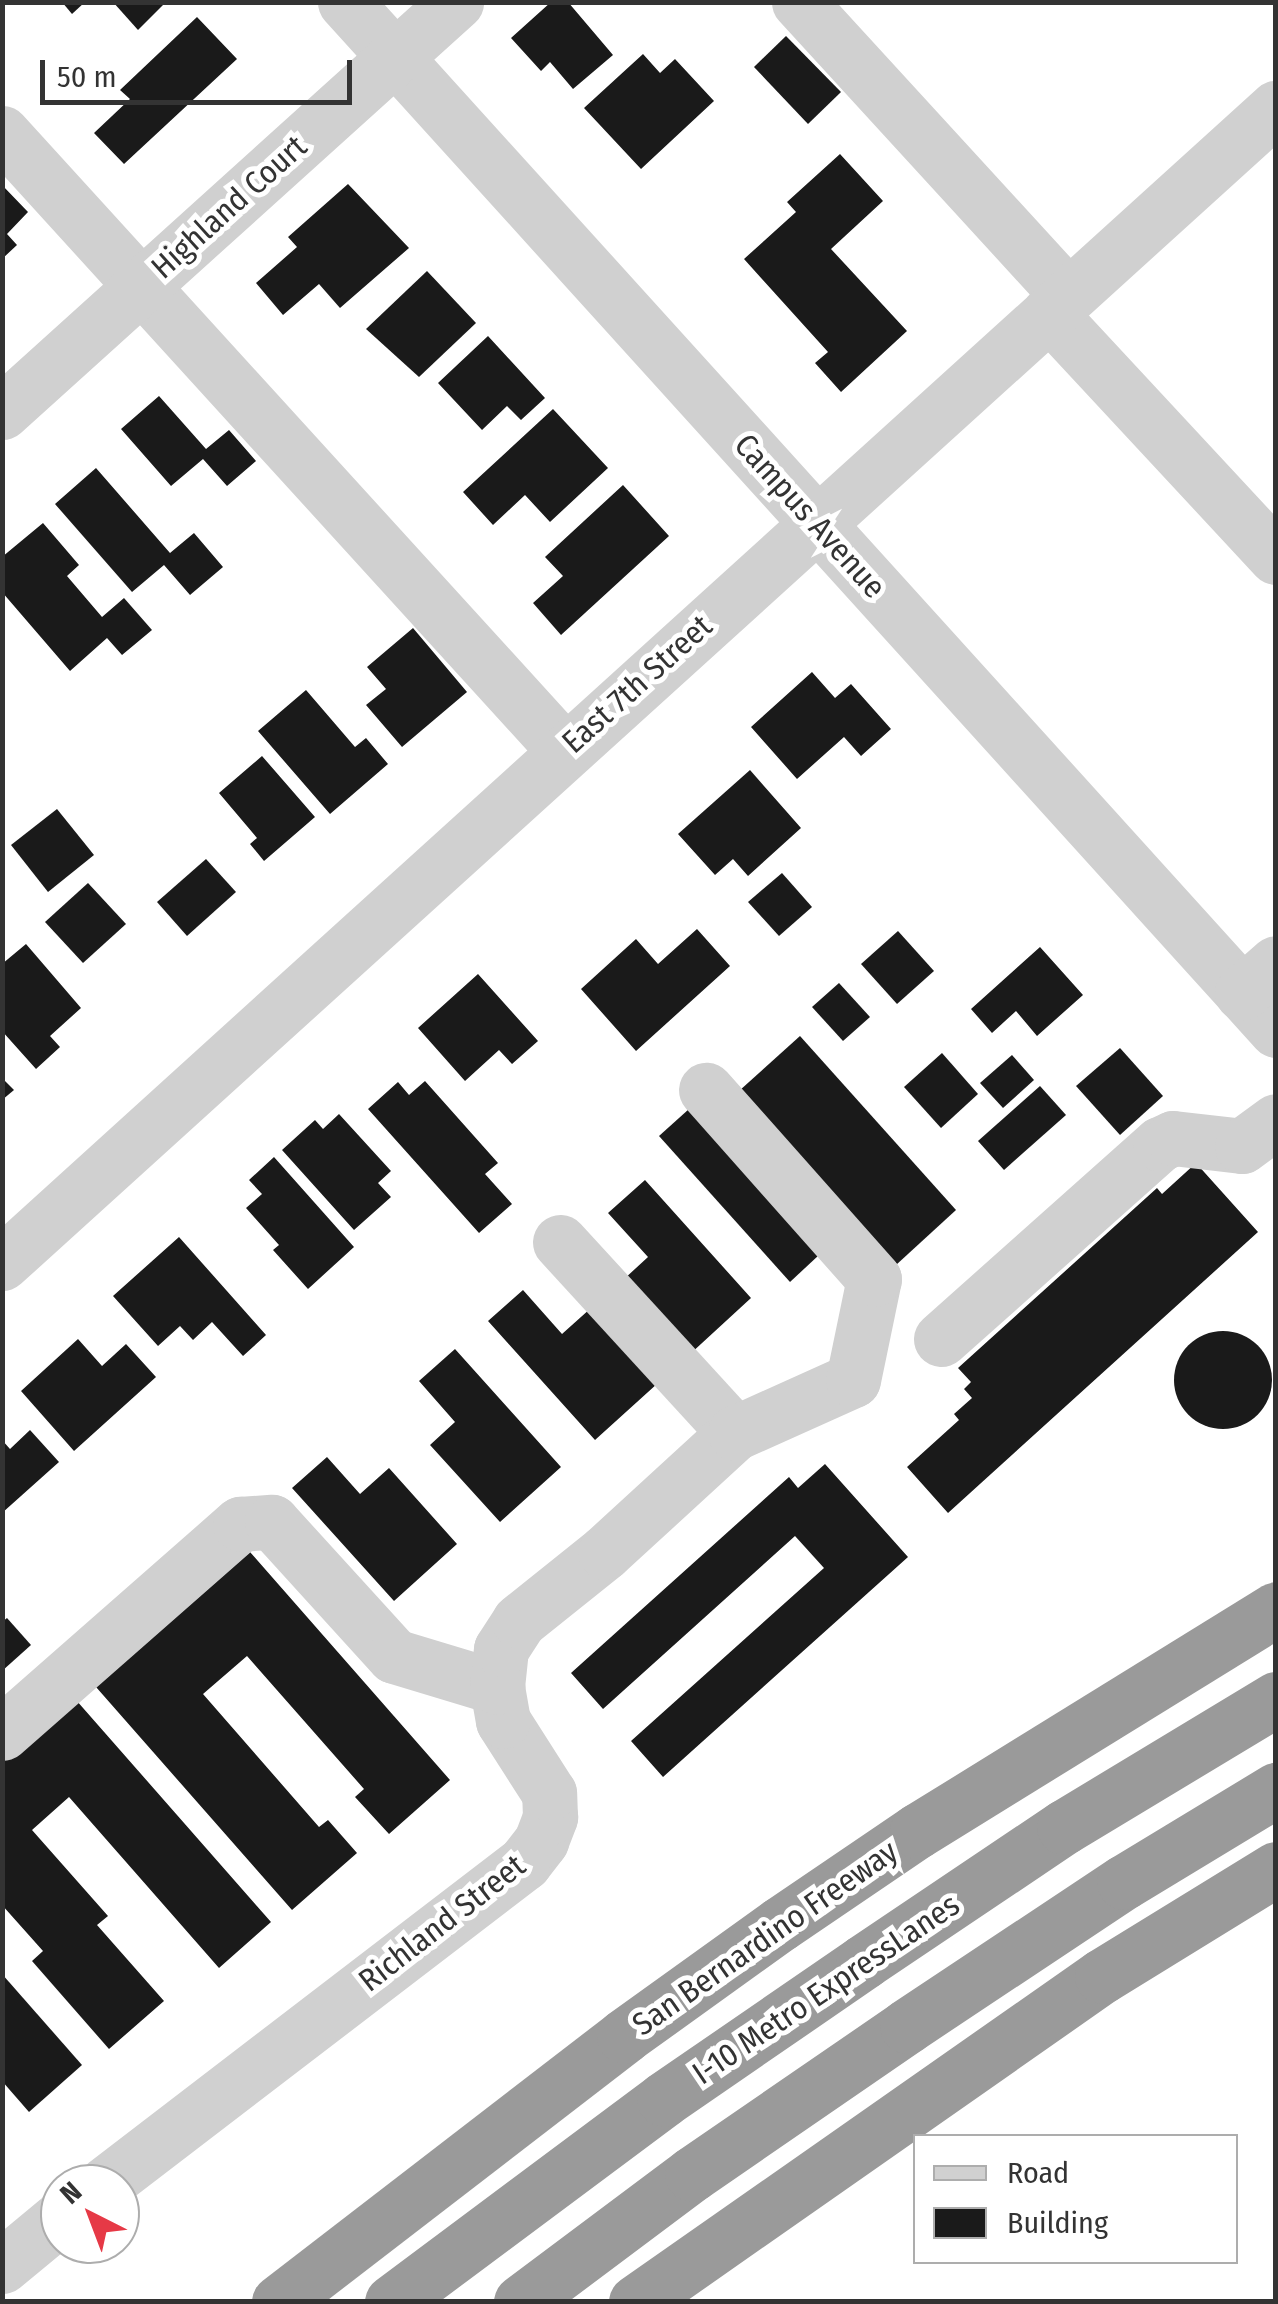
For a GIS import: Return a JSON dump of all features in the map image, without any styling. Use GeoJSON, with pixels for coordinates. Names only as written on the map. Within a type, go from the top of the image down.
{"type":"FeatureCollection","features":[{"type":"Feature","properties":{"kind":"highway","name":"San Bernardino Freeway"},"geometry":{"type":"LineString","coordinates":[[278,2302],[564,2081],[780,1924],[917,1832],[1276,1609]]}},
{"type":"Feature","properties":{"kind":"highway","name":"I-10 Metro ExpressLanes"},"geometry":{"type":"LineString","coordinates":[[392,2302],[664,2099],[863,1962],[1064,1827],[1276,1699]]}},
{"type":"Feature","properties":{"kind":"highway"},"geometry":{"type":"LineString","coordinates":[[521,2302],[692,2174],[907,2026],[1124,1882],[1276,1790]]}},
{"type":"Feature","properties":{"kind":"highway"},"geometry":{"type":"LineString","coordinates":[[636,2302],[1102,1976],[1276,1868]]}},
{"type":"Feature","properties":{"kind":"street","name":"Campus Avenue"},"geometry":{"type":"LineString","coordinates":[[345,2],[816,523],[1264,995]]}},
{"type":"Feature","properties":{"kind":"street","name":"Highland Court"},"geometry":{"type":"LineString","coordinates":[[2,412],[456,2]]}},
{"type":"Feature","properties":{"kind":"street"},"geometry":{"type":"LineString","coordinates":[[799,2],[1276,556]]}},
{"type":"Feature","properties":{"kind":"street","name":"East 7th Street"},"geometry":{"type":"LineString","coordinates":[[2,1263],[1276,108]]}},
{"type":"Feature","properties":{"kind":"street"},"geometry":{"type":"LineString","coordinates":[[2,133],[564,750]]}},
{"type":"Feature","properties":{"kind":"street"},"geometry":{"type":"LineString","coordinates":[[2,1733],[240,1524],[272,1522],[394,1656],[496,1686],[502,1650],[520,1621],[605,1552],[735,1433],[852,1380],[874,1279],[706,1090]]}},
{"type":"Feature","properties":{"kind":"street"},"geometry":{"type":"LineString","coordinates":[[941,1340],[1160,1144],[1173,1138],[1242,1146],[1276,1121]]}},
{"type":"Feature","properties":{"kind":"street"},"geometry":{"type":"LineString","coordinates":[[560,1242],[735,1433]]}},
{"type":"Feature","properties":{"kind":"street","name":"Richland Street"},"geometry":{"type":"LineString","coordinates":[[131,2164],[524,1862],[541,1841],[550,1817],[549,1794],[503,1721],[496,1686]]}},
{"type":"Feature","properties":{"kind":"street"},"geometry":{"type":"LineString","coordinates":[[2,2266],[40,2235]]}},
{"type":"Feature","properties":{"kind":"building"},"geometry":{"type":"Polygon","coordinates":[[[62,2],[85,2],[72,14],[62,2]]]}},
{"type":"Feature","properties":{"kind":"building"},"geometry":{"type":"Polygon","coordinates":[[[113,2],[166,2],[138,30],[113,2]]]}},
{"type":"Feature","properties":{"kind":"building"},"geometry":{"type":"Polygon","coordinates":[[[551,2],[568,2],[613,55],[573,89],[550,62],[541,71],[511,38],[551,2]]]}},
{"type":"Feature","properties":{"kind":"building"},"geometry":{"type":"Polygon","coordinates":[[[197,17],[237,59],[124,164],[94,133],[130,99],[120,90],[197,17]]]}},
{"type":"Feature","properties":{"kind":"building"},"geometry":{"type":"Polygon","coordinates":[[[786,36],[841,92],[808,124],[754,67],[786,36]]]}},
{"type":"Feature","properties":{"kind":"building"},"geometry":{"type":"Polygon","coordinates":[[[643,54],[660,73],[675,59],[714,101],[641,169],[584,108],[643,54]]]}},
{"type":"Feature","properties":{"kind":"building"},"geometry":{"type":"Polygon","coordinates":[[[840,154],[883,201],[831,249],[907,331],[841,392],[815,363],[828,352],[744,259],[796,212],[787,202],[840,154]]]}},
{"type":"Feature","properties":{"kind":"building"},"geometry":{"type":"Polygon","coordinates":[[[348,184],[409,248],[340,308],[319,284],[283,315],[256,283],[297,247],[288,237],[348,184]]]}},
{"type":"Feature","properties":{"kind":"building"},"geometry":{"type":"Polygon","coordinates":[[[2,185],[28,212],[7,234],[17,245],[2,259],[2,185]]]}},
{"type":"Feature","properties":{"kind":"building"},"geometry":{"type":"Polygon","coordinates":[[[427,271],[476,323],[419,377],[366,329],[427,271]]]}},
{"type":"Feature","properties":{"kind":"building"},"geometry":{"type":"Polygon","coordinates":[[[488,336],[545,398],[521,420],[507,406],[482,430],[438,383],[488,336]]]}},
{"type":"Feature","properties":{"kind":"building"},"geometry":{"type":"Polygon","coordinates":[[[159,396],[206,449],[229,430],[256,461],[227,486],[203,459],[171,486],[121,429],[159,396]]]}},
{"type":"Feature","properties":{"kind":"building"},"geometry":{"type":"Polygon","coordinates":[[[553,409],[608,468],[550,522],[525,495],[493,525],[463,492],[553,409]]]}},
{"type":"Feature","properties":{"kind":"building"},"geometry":{"type":"Polygon","coordinates":[[[96,468],[170,553],[194,533],[223,567],[190,595],[164,565],[132,592],[55,504],[96,468]]]}},
{"type":"Feature","properties":{"kind":"building"},"geometry":{"type":"Polygon","coordinates":[[[623,485],[669,536],[561,635],[533,603],[563,576],[545,557],[623,485]]]}},
{"type":"Feature","properties":{"kind":"building"},"geometry":{"type":"Polygon","coordinates":[[[43,523],[79,565],[67,576],[102,617],[124,598],[152,630],[122,655],[107,638],[70,671],[2,592],[2,557],[43,523]]]}},
{"type":"Feature","properties":{"kind":"building"},"geometry":{"type":"Polygon","coordinates":[[[413,628],[467,692],[402,747],[366,705],[386,689],[367,667],[413,628]]]}},
{"type":"Feature","properties":{"kind":"building"},"geometry":{"type":"Polygon","coordinates":[[[812,672],[835,698],[851,684],[891,729],[861,756],[844,737],[797,779],[751,727],[812,672]]]}},
{"type":"Feature","properties":{"kind":"building"},"geometry":{"type":"Polygon","coordinates":[[[306,690],[355,747],[366,738],[388,764],[330,814],[258,731],[306,690]]]}},
{"type":"Feature","properties":{"kind":"building"},"geometry":{"type":"Polygon","coordinates":[[[262,756],[315,817],[264,861],[250,844],[257,838],[219,793],[262,756]]]}},
{"type":"Feature","properties":{"kind":"building"},"geometry":{"type":"Polygon","coordinates":[[[750,770],[801,828],[748,876],[733,859],[715,875],[678,834],[750,770]]]}},
{"type":"Feature","properties":{"kind":"building"},"geometry":{"type":"Polygon","coordinates":[[[57,809],[94,855],[48,892],[11,845],[57,809]]]}},
{"type":"Feature","properties":{"kind":"building"},"geometry":{"type":"Polygon","coordinates":[[[206,859],[236,892],[187,936],[157,902],[206,859]]]}},
{"type":"Feature","properties":{"kind":"building"},"geometry":{"type":"Polygon","coordinates":[[[782,873],[812,907],[779,936],[748,902],[782,873]]]}},
{"type":"Feature","properties":{"kind":"building"},"geometry":{"type":"Polygon","coordinates":[[[88,883],[126,924],[83,963],[45,922],[88,883]]]}},
{"type":"Feature","properties":{"kind":"building"},"geometry":{"type":"Polygon","coordinates":[[[697,929],[730,966],[636,1051],[581,989],[636,939],[658,964],[697,929]]]}},
{"type":"Feature","properties":{"kind":"building"},"geometry":{"type":"Polygon","coordinates":[[[898,931],[934,971],[897,1004],[861,964],[898,931]]]}},
{"type":"Feature","properties":{"kind":"building"},"geometry":{"type":"Polygon","coordinates":[[[26,944],[81,1008],[50,1036],[60,1047],[36,1069],[2,1031],[2,964],[26,944]]]}},
{"type":"Feature","properties":{"kind":"building"},"geometry":{"type":"Polygon","coordinates":[[[1040,947],[1083,995],[1037,1036],[1016,1011],[992,1033],[971,1009],[1040,947]]]}},
{"type":"Feature","properties":{"kind":"building"},"geometry":{"type":"Polygon","coordinates":[[[478,974],[538,1041],[512,1064],[499,1050],[465,1081],[418,1028],[478,974]]]}},
{"type":"Feature","properties":{"kind":"building"},"geometry":{"type":"Polygon","coordinates":[[[839,983],[870,1017],[843,1041],[812,1007],[839,983]]]}},
{"type":"Feature","properties":{"kind":"building"},"geometry":{"type":"Polygon","coordinates":[[[800,1036],[956,1210],[896,1265],[739,1091],[800,1036]]]}},
{"type":"Feature","properties":{"kind":"building"},"geometry":{"type":"Polygon","coordinates":[[[1120,1048],[1163,1096],[1120,1135],[1076,1086],[1120,1048]]]}},
{"type":"Feature","properties":{"kind":"building"},"geometry":{"type":"Polygon","coordinates":[[[942,1053],[978,1094],[941,1128],[904,1087],[942,1053]]]}},
{"type":"Feature","properties":{"kind":"building"},"geometry":{"type":"Polygon","coordinates":[[[1012,1055],[1034,1080],[1003,1108],[980,1083],[1012,1055]]]}},
{"type":"Feature","properties":{"kind":"building"},"geometry":{"type":"Polygon","coordinates":[[[2,1078],[14,1090],[2,1100],[2,1078]]]}},
{"type":"Feature","properties":{"kind":"building"},"geometry":{"type":"Polygon","coordinates":[[[425,1081],[498,1163],[485,1174],[512,1204],[479,1233],[368,1109],[398,1082],[409,1095],[425,1081]]]}},
{"type":"Feature","properties":{"kind":"building"},"geometry":{"type":"Polygon","coordinates":[[[1040,1086],[1066,1115],[1004,1170],[978,1141],[1040,1086]]]}},
{"type":"Feature","properties":{"kind":"building"},"geometry":{"type":"Polygon","coordinates":[[[689,1109],[819,1255],[790,1282],[659,1136],[689,1109]]]}},
{"type":"Feature","properties":{"kind":"building"},"geometry":{"type":"Polygon","coordinates":[[[339,1114],[391,1171],[378,1183],[391,1197],[354,1230],[282,1150],[315,1120],[323,1129],[339,1114]]]}},
{"type":"Feature","properties":{"kind":"building"},"geometry":{"type":"Polygon","coordinates":[[[274,1157],[354,1247],[308,1289],[273,1250],[279,1245],[246,1208],[262,1194],[249,1180],[274,1157]]]}},
{"type":"Feature","properties":{"kind":"building"},"geometry":{"type":"Polygon","coordinates":[[[1196,1163],[1258,1232],[948,1513],[907,1467],[959,1420],[954,1414],[972,1398],[964,1389],[971,1382],[958,1368],[1157,1188],[1162,1194],[1196,1163]]]}},
{"type":"Feature","properties":{"kind":"building"},"geometry":{"type":"Polygon","coordinates":[[[645,1180],[751,1298],[689,1355],[623,1280],[648,1257],[608,1213],[645,1180]]]}},
{"type":"Feature","properties":{"kind":"building"},"geometry":{"type":"Polygon","coordinates":[[[179,1237],[266,1335],[243,1356],[212,1322],[193,1340],[180,1326],[158,1346],[113,1296],[179,1237]]]}},
{"type":"Feature","properties":{"kind":"building"},"geometry":{"type":"Polygon","coordinates":[[[523,1290],[562,1334],[591,1308],[658,1383],[595,1440],[488,1321],[523,1290]]]}},
{"type":"Feature","properties":{"kind":"building"},"geometry":{"type":"Polygon","coordinates":[[[1213,1331],[1233,1331],[1258,1345],[1269,1361],[1269,1399],[1258,1415],[1233,1429],[1213,1429],[1196,1421],[1182,1407],[1174,1390],[1174,1370],[1182,1353],[1196,1339],[1213,1331]]]}},
{"type":"Feature","properties":{"kind":"building"},"geometry":{"type":"Polygon","coordinates":[[[78,1339],[102,1366],[126,1344],[156,1377],[74,1451],[21,1391],[78,1339]]]}},
{"type":"Feature","properties":{"kind":"building"},"geometry":{"type":"Polygon","coordinates":[[[455,1349],[561,1467],[500,1522],[430,1445],[455,1422],[419,1381],[455,1349]]]}},
{"type":"Feature","properties":{"kind":"building"},"geometry":{"type":"Polygon","coordinates":[[[30,1430],[59,1462],[2,1513],[2,1440],[10,1449],[30,1430]]]}},
{"type":"Feature","properties":{"kind":"building"},"geometry":{"type":"Polygon","coordinates":[[[327,1457],[360,1494],[389,1468],[457,1544],[394,1601],[292,1488],[327,1457]]]}},
{"type":"Feature","properties":{"kind":"building"},"geometry":{"type":"Polygon","coordinates":[[[825,1464],[908,1557],[663,1777],[631,1741],[824,1568],[795,1536],[603,1709],[571,1673],[789,1477],[798,1488],[825,1464]]]}},
{"type":"Feature","properties":{"kind":"building"},"geometry":{"type":"Polygon","coordinates":[[[250,1552],[450,1780],[389,1834],[355,1797],[364,1789],[247,1656],[203,1694],[319,1827],[328,1820],[357,1853],[292,1910],[96,1687],[250,1552]]]}},
{"type":"Feature","properties":{"kind":"building"},"geometry":{"type":"Polygon","coordinates":[[[7,1618],[31,1645],[2,1671],[2,1622],[7,1618]]]}},
{"type":"Feature","properties":{"kind":"building"},"geometry":{"type":"Polygon","coordinates":[[[69,1692],[271,1922],[219,1968],[69,1797],[32,1830],[108,1916],[97,1925],[164,2001],[109,2049],[32,1961],[43,1951],[2,1905],[2,1751],[69,1692]]]}},
{"type":"Feature","properties":{"kind":"building"},"geometry":{"type":"Polygon","coordinates":[[[2,1974],[82,2065],[29,2112],[2,2081],[2,1974]]]}}]}
